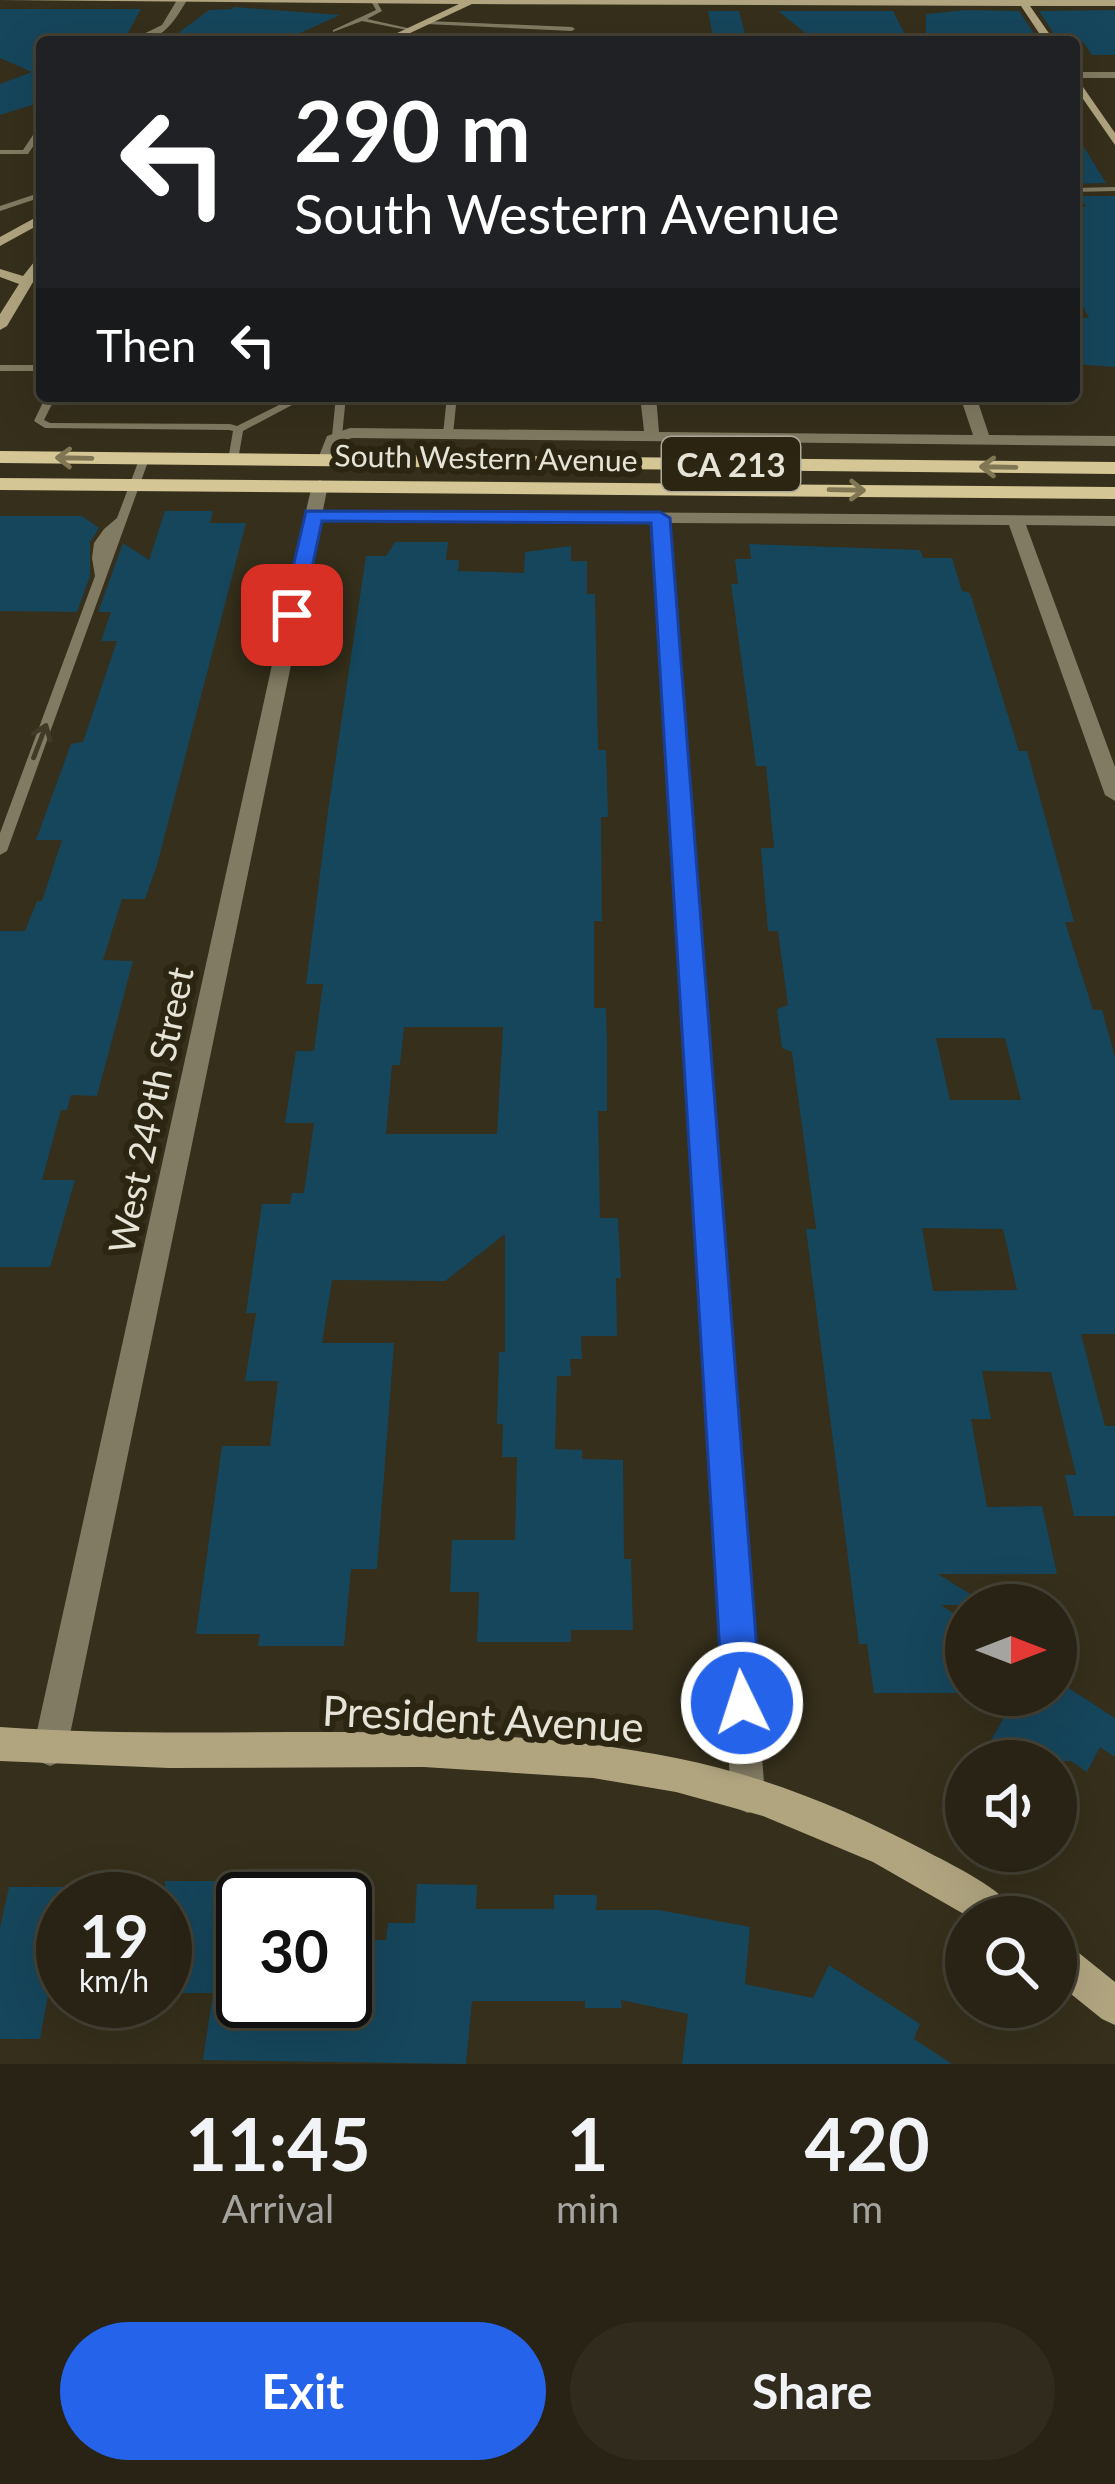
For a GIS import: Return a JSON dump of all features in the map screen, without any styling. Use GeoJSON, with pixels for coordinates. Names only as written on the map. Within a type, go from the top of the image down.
{"type":"FeatureCollection","features":[{"type":"Feature","properties":{"kind":"main road","name":"South Western Avenue"},"geometry":{"type":"LineString","coordinates":[[0,457],[233,460],[322,473],[1115,493]]}},
{"type":"Feature","properties":{"kind":"main road","name":"South Western Avenue"},"geometry":{"type":"LineString","coordinates":[[0,484],[135,485],[322,473],[1115,468]]}},
{"type":"Feature","properties":{"kind":"street"},"geometry":{"type":"LineString","coordinates":[[0,0],[1115,2]]}},
{"type":"Feature","properties":{"kind":"street"},"geometry":{"type":"LineString","coordinates":[[396,36],[474,0]]}},
{"type":"Feature","properties":{"kind":"street"},"geometry":{"type":"LineString","coordinates":[[146,36],[166,27],[182,1]]}},
{"type":"Feature","properties":{"kind":"street"},"geometry":{"type":"LineString","coordinates":[[1023,2],[1046,36]]}},
{"type":"Feature","properties":{"kind":"street"},"geometry":{"type":"LineString","coordinates":[[1080,76],[1115,75]]}},
{"type":"Feature","properties":{"kind":"street"},"geometry":{"type":"LineString","coordinates":[[1080,86],[1115,142]]}},
{"type":"Feature","properties":{"kind":"street"},"geometry":{"type":"LineString","coordinates":[[0,242],[36,221]]}},
{"type":"Feature","properties":{"kind":"street"},"geometry":{"type":"LineString","coordinates":[[0,326],[36,264]]}},
{"type":"Feature","properties":{"kind":"street"},"geometry":{"type":"LineString","coordinates":[[0,273],[24,281]]}},
{"type":"Feature","properties":{"kind":"street"},"geometry":{"type":"LineString","coordinates":[[649,402],[652,436]]}},
{"type":"Feature","properties":{"kind":"street"},"geometry":{"type":"LineString","coordinates":[[970,402],[983,440]]}},
{"type":"Feature","properties":{"kind":"street","name":"South Western Avenue"},"geometry":{"type":"LineString","coordinates":[[322,473],[338,436],[1115,441]]}},
{"type":"Feature","properties":{"kind":"street","name":"West 249th Street"},"geometry":{"type":"LineString","coordinates":[[50,1749],[322,473]]}},
{"type":"Feature","properties":{"kind":"street","name":"South Western Avenue"},"geometry":{"type":"LineString","coordinates":[[313,515],[1115,521]]}},
{"type":"Feature","properties":{"kind":"street"},"geometry":{"type":"LineString","coordinates":[[660,518],[748,1796]]}},
{"type":"Feature","properties":{"kind":"street"},"geometry":{"type":"LineString","coordinates":[[1016,520],[1115,795]]}},
{"type":"Feature","properties":{"kind":"street","name":"President Avenue"},"geometry":{"type":"LineString","coordinates":[[0,1744],[575,1761],[679,1776],[856,1832],[970,1896]]}},
{"type":"Feature","properties":{"kind":"street"},"geometry":{"type":"LineString","coordinates":[[1077,1975],[1115,2006]]}},
{"type":"Feature","properties":{"kind":"lane"},"geometry":{"type":"LineString","coordinates":[[335,31],[379,11],[374,1]]}},
{"type":"Feature","properties":{"kind":"lane"},"geometry":{"type":"LineString","coordinates":[[361,19],[410,30]]}},
{"type":"Feature","properties":{"kind":"lane"},"geometry":{"type":"LineString","coordinates":[[428,22],[572,28]]}},
{"type":"Feature","properties":{"kind":"lane"},"geometry":{"type":"LineString","coordinates":[[25,152],[36,136]]}},
{"type":"Feature","properties":{"kind":"lane"},"geometry":{"type":"LineString","coordinates":[[0,152],[36,152]]}},
{"type":"Feature","properties":{"kind":"lane"},"geometry":{"type":"LineString","coordinates":[[1080,190],[1115,189]]}},
{"type":"Feature","properties":{"kind":"lane"},"geometry":{"type":"LineString","coordinates":[[0,209],[36,196]]}},
{"type":"Feature","properties":{"kind":"lane"},"geometry":{"type":"LineString","coordinates":[[24,281],[36,281]]}},
{"type":"Feature","properties":{"kind":"lane"},"geometry":{"type":"LineString","coordinates":[[0,368],[36,368]]}},
{"type":"Feature","properties":{"kind":"lane"},"geometry":{"type":"LineString","coordinates":[[48,402],[40,421],[48,426],[238,430],[292,402]]}},
{"type":"Feature","properties":{"kind":"lane"},"geometry":{"type":"LineString","coordinates":[[338,436],[341,402]]}},
{"type":"Feature","properties":{"kind":"lane"},"geometry":{"type":"LineString","coordinates":[[448,434],[451,402]]}},
{"type":"Feature","properties":{"kind":"lane"},"geometry":{"type":"LineString","coordinates":[[233,460],[238,430]]}},
{"type":"Feature","properties":{"kind":"lane"},"geometry":{"type":"LineString","coordinates":[[0,851],[144,459]]}},
{"type":"Feature","properties":{"kind":"building"},"geometry":{"type":"Polygon","coordinates":[[[234,7],[340,15],[293,36],[174,36],[209,10],[234,7]]]}},
{"type":"Feature","properties":{"kind":"building"},"geometry":{"type":"Polygon","coordinates":[[[0,9],[141,9],[126,36],[36,36],[36,104],[0,115],[0,84],[32,72],[0,58],[0,9]]]}},
{"type":"Feature","properties":{"kind":"building"},"geometry":{"type":"Polygon","coordinates":[[[1115,10],[1115,55],[1092,55],[1080,36],[1055,36],[1039,11],[1115,10]]]}},
{"type":"Feature","properties":{"kind":"building"},"geometry":{"type":"Polygon","coordinates":[[[708,11],[739,11],[745,36],[713,36],[708,11]]]}},
{"type":"Feature","properties":{"kind":"building"},"geometry":{"type":"Polygon","coordinates":[[[778,11],[893,11],[906,36],[809,36],[778,11]]]}},
{"type":"Feature","properties":{"kind":"building"},"geometry":{"type":"Polygon","coordinates":[[[1019,11],[1036,36],[926,36],[926,14],[1019,11]]]}},
{"type":"Feature","properties":{"kind":"building"},"geometry":{"type":"Polygon","coordinates":[[[1080,141],[1106,183],[1080,184],[1080,141]]]}},
{"type":"Feature","properties":{"kind":"building"},"geometry":{"type":"Polygon","coordinates":[[[1080,196],[1115,196],[1115,367],[1080,364],[1080,318],[1089,318],[1080,301],[1080,207],[1086,207],[1080,196]]]}},
{"type":"Feature","properties":{"kind":"building"},"geometry":{"type":"Polygon","coordinates":[[[165,511],[213,511],[210,523],[246,523],[157,865],[145,899],[122,899],[103,960],[133,961],[97,1096],[71,1095],[67,1110],[61,1110],[42,1180],[75,1180],[50,1267],[0,1267],[0,931],[25,931],[37,901],[42,901],[62,840],[36,840],[71,744],[83,742],[117,641],[101,641],[111,612],[98,612],[123,543],[149,560],[165,511]]]}},
{"type":"Feature","properties":{"kind":"building"},"geometry":{"type":"Polygon","coordinates":[[[0,516],[82,516],[99,528],[90,542],[90,576],[77,612],[0,611],[0,516]]]}},
{"type":"Feature","properties":{"kind":"building"},"geometry":{"type":"Polygon","coordinates":[[[395,542],[448,542],[446,560],[459,560],[458,571],[524,573],[525,552],[571,546],[571,561],[587,561],[587,594],[595,594],[598,750],[606,750],[608,817],[601,817],[602,921],[594,921],[594,1008],[606,1008],[607,1047],[607,1111],[598,1111],[600,1218],[618,1218],[621,1278],[616,1278],[617,1336],[581,1336],[582,1359],[570,1359],[571,1376],[557,1376],[555,1449],[582,1450],[582,1459],[623,1460],[624,1559],[631,1559],[633,1630],[571,1630],[571,1642],[477,1642],[479,1592],[450,1592],[452,1540],[515,1540],[517,1457],[502,1457],[503,1424],[497,1424],[499,1352],[505,1352],[505,1234],[445,1281],[332,1280],[322,1343],[394,1343],[377,1569],[351,1569],[344,1646],[258,1646],[260,1634],[196,1634],[222,1446],[270,1446],[278,1381],[245,1381],[256,1313],[246,1313],[262,1204],[290,1204],[292,1193],[304,1193],[314,1123],[285,1123],[296,1051],[314,1051],[323,984],[306,984],[366,556],[386,556],[395,542]],[[404,1027],[400,1065],[392,1065],[386,1134],[497,1134],[503,1027],[404,1027]]]}},
{"type":"Feature","properties":{"kind":"building"},"geometry":{"type":"Polygon","coordinates":[[[749,544],[920,550],[923,558],[952,558],[962,591],[970,593],[1019,751],[1027,751],[1074,922],[1065,922],[1093,1010],[1102,1010],[1115,1057],[1115,1334],[1081,1334],[1105,1426],[1115,1426],[1115,1516],[1074,1516],[1065,1475],[1076,1475],[1051,1372],[982,1371],[991,1419],[971,1419],[987,1507],[1042,1506],[1057,1574],[938,1574],[954,1584],[945,1584],[945,1605],[941,1605],[945,1608],[945,1693],[874,1693],[867,1644],[859,1644],[806,1229],[816,1229],[792,1052],[782,1048],[777,1009],[788,1005],[778,931],[768,931],[761,848],[774,848],[766,766],[756,766],[731,584],[738,584],[735,559],[751,559],[749,544]],[[936,1038],[950,1100],[1021,1100],[1005,1038],[936,1038]],[[922,1228],[933,1291],[1017,1290],[1003,1229],[922,1228]]]}},
{"type":"Feature","properties":{"kind":"building"},"geometry":{"type":"Polygon","coordinates":[[[1077,1694],[1115,1718],[1115,1757],[1100,1747],[1087,1772],[1077,1765],[1077,1740],[991,1740],[1005,1716],[1077,1716],[1077,1694]]]}},
{"type":"Feature","properties":{"kind":"building"},"geometry":{"type":"Polygon","coordinates":[[[192,1881],[216,1881],[216,2028],[372,2028],[372,1940],[386,1940],[388,1923],[415,1923],[417,1884],[477,1885],[476,1909],[554,1909],[554,1895],[597,1895],[596,1910],[659,1910],[750,1927],[745,1984],[813,1998],[829,1965],[920,2024],[914,2039],[952,2064],[682,2064],[688,2014],[621,2000],[622,2008],[585,2008],[585,2001],[472,2001],[466,2064],[203,2060],[213,1993],[192,1993],[192,1881]]]}},
{"type":"Feature","properties":{"kind":"building"},"geometry":{"type":"Polygon","coordinates":[[[9,1887],[36,1887],[36,2028],[42,2028],[40,2039],[0,2039],[0,1928],[9,1887]]]}},
{"type":"Feature","properties":{"kind":"route"},"geometry":{"type":"LineString","coordinates":[[292,615],[313,515],[660,518],[742,1703]]}}]}
